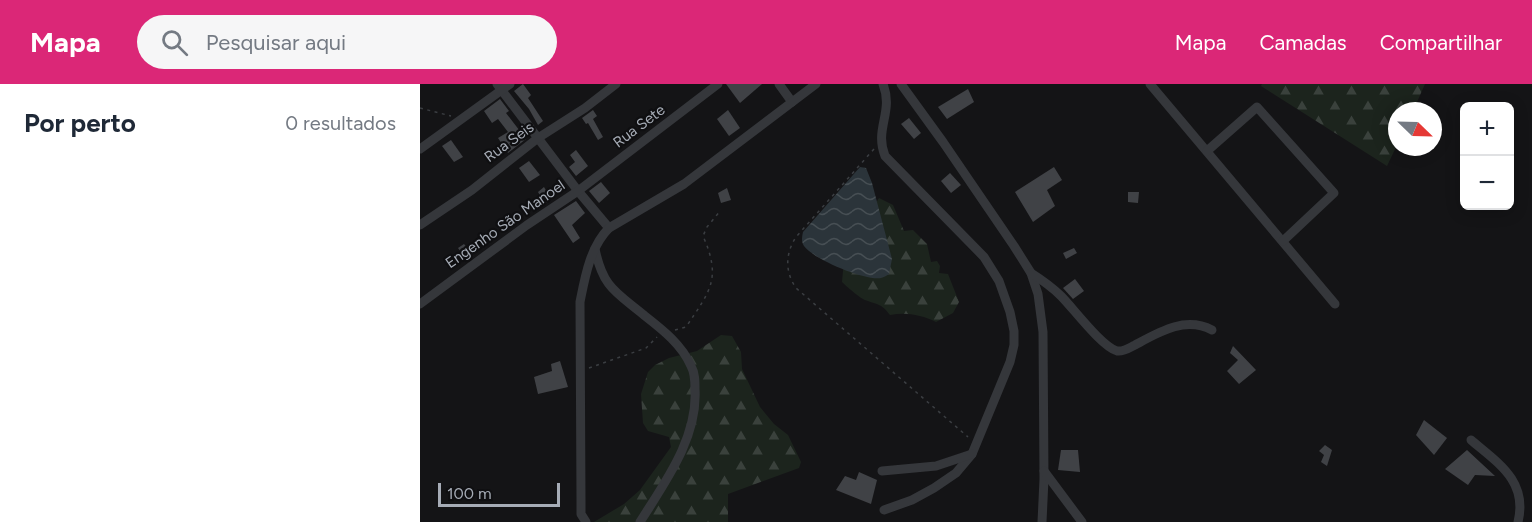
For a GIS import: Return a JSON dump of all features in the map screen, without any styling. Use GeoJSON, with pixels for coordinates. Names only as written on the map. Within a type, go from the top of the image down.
{"type":"FeatureCollection","features":[{"type":"Feature","properties":{"kind":"street","name":"Rua Seis"},"geometry":{"type":"LineString","coordinates":[[420,225],[616,84]]}},
{"type":"Feature","properties":{"kind":"street","name":"Rua Sete"},"geometry":{"type":"LineString","coordinates":[[578,191],[718,84]]}},
{"type":"Feature","properties":{"kind":"street"},"geometry":{"type":"LineString","coordinates":[[779,84],[792,102]]}},
{"type":"Feature","properties":{"kind":"street"},"geometry":{"type":"LineString","coordinates":[[586,522],[581,514],[580,302],[585,276],[601,236],[609,228],[684,184],[816,84]]}},
{"type":"Feature","properties":{"kind":"street"},"geometry":{"type":"LineString","coordinates":[[883,84],[888,98],[880,142],[885,156],[984,257],[999,281],[1014,331],[1010,362],[972,454],[956,473],[934,488],[912,500],[884,510]]}},
{"type":"Feature","properties":{"kind":"street"},"geometry":{"type":"LineString","coordinates":[[901,84],[944,142],[1031,273],[1042,311],[1044,471],[1042,522]]}},
{"type":"Feature","properties":{"kind":"street"},"geometry":{"type":"LineString","coordinates":[[1150,84],[1335,304]]}},
{"type":"Feature","properties":{"kind":"street","name":"Engenho São Manoel"},"geometry":{"type":"LineString","coordinates":[[503,86],[538,138],[609,228]]}},
{"type":"Feature","properties":{"kind":"street"},"geometry":{"type":"LineString","coordinates":[[422,143],[463,119],[503,86]]}},
{"type":"Feature","properties":{"kind":"street"},"geometry":{"type":"LineString","coordinates":[[1207,151],[1257,107],[1334,193],[1283,241]]}},
{"type":"Feature","properties":{"kind":"street","name":"Engenho São Manoel"},"geometry":{"type":"LineString","coordinates":[[420,304],[578,191]]}},
{"type":"Feature","properties":{"kind":"street"},"geometry":{"type":"LineString","coordinates":[[595,249],[599,270],[610,288],[666,333],[685,355],[692,368],[695,410],[690,433],[640,522],[630,522]]}},
{"type":"Feature","properties":{"kind":"street"},"geometry":{"type":"LineString","coordinates":[[1031,273],[1050,286],[1092,330],[1117,351],[1128,349],[1166,329],[1186,324],[1196,324],[1212,330]]}},
{"type":"Feature","properties":{"kind":"street"},"geometry":{"type":"LineString","coordinates":[[1471,440],[1506,471],[1515,483],[1521,511],[1518,522]]}},
{"type":"Feature","properties":{"kind":"street"},"geometry":{"type":"LineString","coordinates":[[882,471],[936,466],[972,454]]}},
{"type":"Feature","properties":{"kind":"street"},"geometry":{"type":"LineString","coordinates":[[1044,471],[1082,522]]}},
{"type":"Feature","properties":{"kind":"path"},"geometry":{"type":"LineString","coordinates":[[420,108],[463,119]]}},
{"type":"Feature","properties":{"kind":"path"},"geometry":{"type":"LineString","coordinates":[[880,142],[796,237],[788,255],[788,273],[796,288],[976,444]]}},
{"type":"Feature","properties":{"kind":"path"},"geometry":{"type":"LineString","coordinates":[[579,371],[646,348],[657,336],[686,327],[712,283],[713,261],[703,236],[720,210]]}},
{"type":"Feature","properties":{"kind":"green space"},"geometry":{"type":"Polygon","coordinates":[[[1262,84],[1425,84],[1417,102],[1388,102],[1388,156],[1392,156],[1387,166],[1261,86],[1262,84]]]}},
{"type":"Feature","properties":{"kind":"green space"},"geometry":{"type":"Polygon","coordinates":[[[879,198],[893,205],[904,231],[913,230],[927,244],[931,262],[937,261],[940,266],[939,273],[948,274],[959,302],[953,313],[936,322],[914,315],[890,315],[882,306],[863,299],[842,282],[844,261],[884,230],[876,203],[879,198]]]}},
{"type":"Feature","properties":{"kind":"green space"},"geometry":{"type":"Polygon","coordinates":[[[721,335],[732,336],[741,352],[742,369],[760,407],[774,424],[788,435],[801,462],[799,468],[728,494],[728,522],[594,522],[624,504],[640,490],[671,447],[669,437],[648,431],[643,423],[641,394],[648,372],[655,365],[669,358],[697,351],[721,335]]]}},
{"type":"Feature","properties":{"kind":"water"},"geometry":{"type":"Polygon","coordinates":[[[860,167],[866,168],[872,183],[892,259],[889,274],[881,278],[852,273],[828,263],[809,251],[802,241],[803,232],[860,167]]]}},
{"type":"Feature","properties":{"kind":"building"},"geometry":{"type":"Polygon","coordinates":[[[523,84],[531,95],[528,98],[543,121],[538,125],[529,109],[514,91],[523,84]]]}},
{"type":"Feature","properties":{"kind":"building"},"geometry":{"type":"Polygon","coordinates":[[[726,84],[762,84],[740,103],[726,84]]]}},
{"type":"Feature","properties":{"kind":"building"},"geometry":{"type":"Polygon","coordinates":[[[968,89],[974,102],[947,119],[938,107],[968,89]]]}},
{"type":"Feature","properties":{"kind":"building"},"geometry":{"type":"Polygon","coordinates":[[[500,99],[509,111],[506,113],[526,139],[508,153],[498,138],[508,132],[498,119],[492,123],[484,111],[500,99]]]}},
{"type":"Feature","properties":{"kind":"building"},"geometry":{"type":"Polygon","coordinates":[[[593,110],[597,116],[593,119],[603,137],[598,140],[588,123],[586,124],[582,118],[593,110]]]}},
{"type":"Feature","properties":{"kind":"building"},"geometry":{"type":"Polygon","coordinates":[[[728,110],[740,128],[729,136],[717,119],[728,110]]]}},
{"type":"Feature","properties":{"kind":"building"},"geometry":{"type":"Polygon","coordinates":[[[909,118],[921,133],[914,139],[901,124],[909,118]]]}},
{"type":"Feature","properties":{"kind":"building"},"geometry":{"type":"Polygon","coordinates":[[[451,140],[463,157],[454,162],[442,146],[451,140]]]}},
{"type":"Feature","properties":{"kind":"building"},"geometry":{"type":"Polygon","coordinates":[[[576,150],[588,166],[576,176],[569,167],[575,162],[570,155],[576,150]]]}},
{"type":"Feature","properties":{"kind":"building"},"geometry":{"type":"Polygon","coordinates":[[[529,161],[540,175],[529,182],[519,168],[529,161]]]}},
{"type":"Feature","properties":{"kind":"building"},"geometry":{"type":"Polygon","coordinates":[[[1054,167],[1062,180],[1047,190],[1055,206],[1033,222],[1015,192],[1054,167]]]}},
{"type":"Feature","properties":{"kind":"building"},"geometry":{"type":"Polygon","coordinates":[[[950,173],[961,185],[951,193],[941,181],[950,173]]]}},
{"type":"Feature","properties":{"kind":"building"},"geometry":{"type":"Polygon","coordinates":[[[601,182],[610,193],[599,203],[589,191],[601,182]]]}},
{"type":"Feature","properties":{"kind":"building"},"geometry":{"type":"Polygon","coordinates":[[[544,187],[551,199],[545,204],[538,192],[544,187]]]}},
{"type":"Feature","properties":{"kind":"building"},"geometry":{"type":"Polygon","coordinates":[[[727,188],[731,200],[721,203],[718,193],[727,188]]]}},
{"type":"Feature","properties":{"kind":"building"},"geometry":{"type":"Polygon","coordinates":[[[1128,192],[1139,192],[1138,203],[1128,202],[1128,192]]]}},
{"type":"Feature","properties":{"kind":"building"},"geometry":{"type":"Polygon","coordinates":[[[576,201],[585,213],[572,225],[580,238],[573,243],[554,215],[576,201]]]}},
{"type":"Feature","properties":{"kind":"building"},"geometry":{"type":"Polygon","coordinates":[[[464,244],[472,254],[467,260],[458,248],[464,244]]]}},
{"type":"Feature","properties":{"kind":"building"},"geometry":{"type":"Polygon","coordinates":[[[1074,248],[1077,253],[1066,259],[1063,253],[1074,248]]]}},
{"type":"Feature","properties":{"kind":"building"},"geometry":{"type":"Polygon","coordinates":[[[1075,279],[1084,291],[1073,299],[1063,288],[1075,279]]]}},
{"type":"Feature","properties":{"kind":"building"},"geometry":{"type":"Polygon","coordinates":[[[1233,346],[1256,370],[1239,384],[1227,371],[1238,360],[1230,353],[1233,346]]]}},
{"type":"Feature","properties":{"kind":"building"},"geometry":{"type":"Polygon","coordinates":[[[560,361],[568,387],[538,394],[534,377],[552,371],[551,364],[560,361]]]}},
{"type":"Feature","properties":{"kind":"building"},"geometry":{"type":"Polygon","coordinates":[[[1424,420],[1447,438],[1434,455],[1416,435],[1424,420]]]}},
{"type":"Feature","properties":{"kind":"building"},"geometry":{"type":"Polygon","coordinates":[[[1325,445],[1332,450],[1327,466],[1321,462],[1324,455],[1319,451],[1325,445]]]}},
{"type":"Feature","properties":{"kind":"building"},"geometry":{"type":"Polygon","coordinates":[[[1061,450],[1078,450],[1080,472],[1058,470],[1061,450]]]}},
{"type":"Feature","properties":{"kind":"building"},"geometry":{"type":"Polygon","coordinates":[[[1467,450],[1495,476],[1475,475],[1468,485],[1445,469],[1467,450]]]}},
{"type":"Feature","properties":{"kind":"building"},"geometry":{"type":"Polygon","coordinates":[[[859,472],[877,480],[871,504],[836,490],[845,476],[856,480],[859,472]]]}}]}
